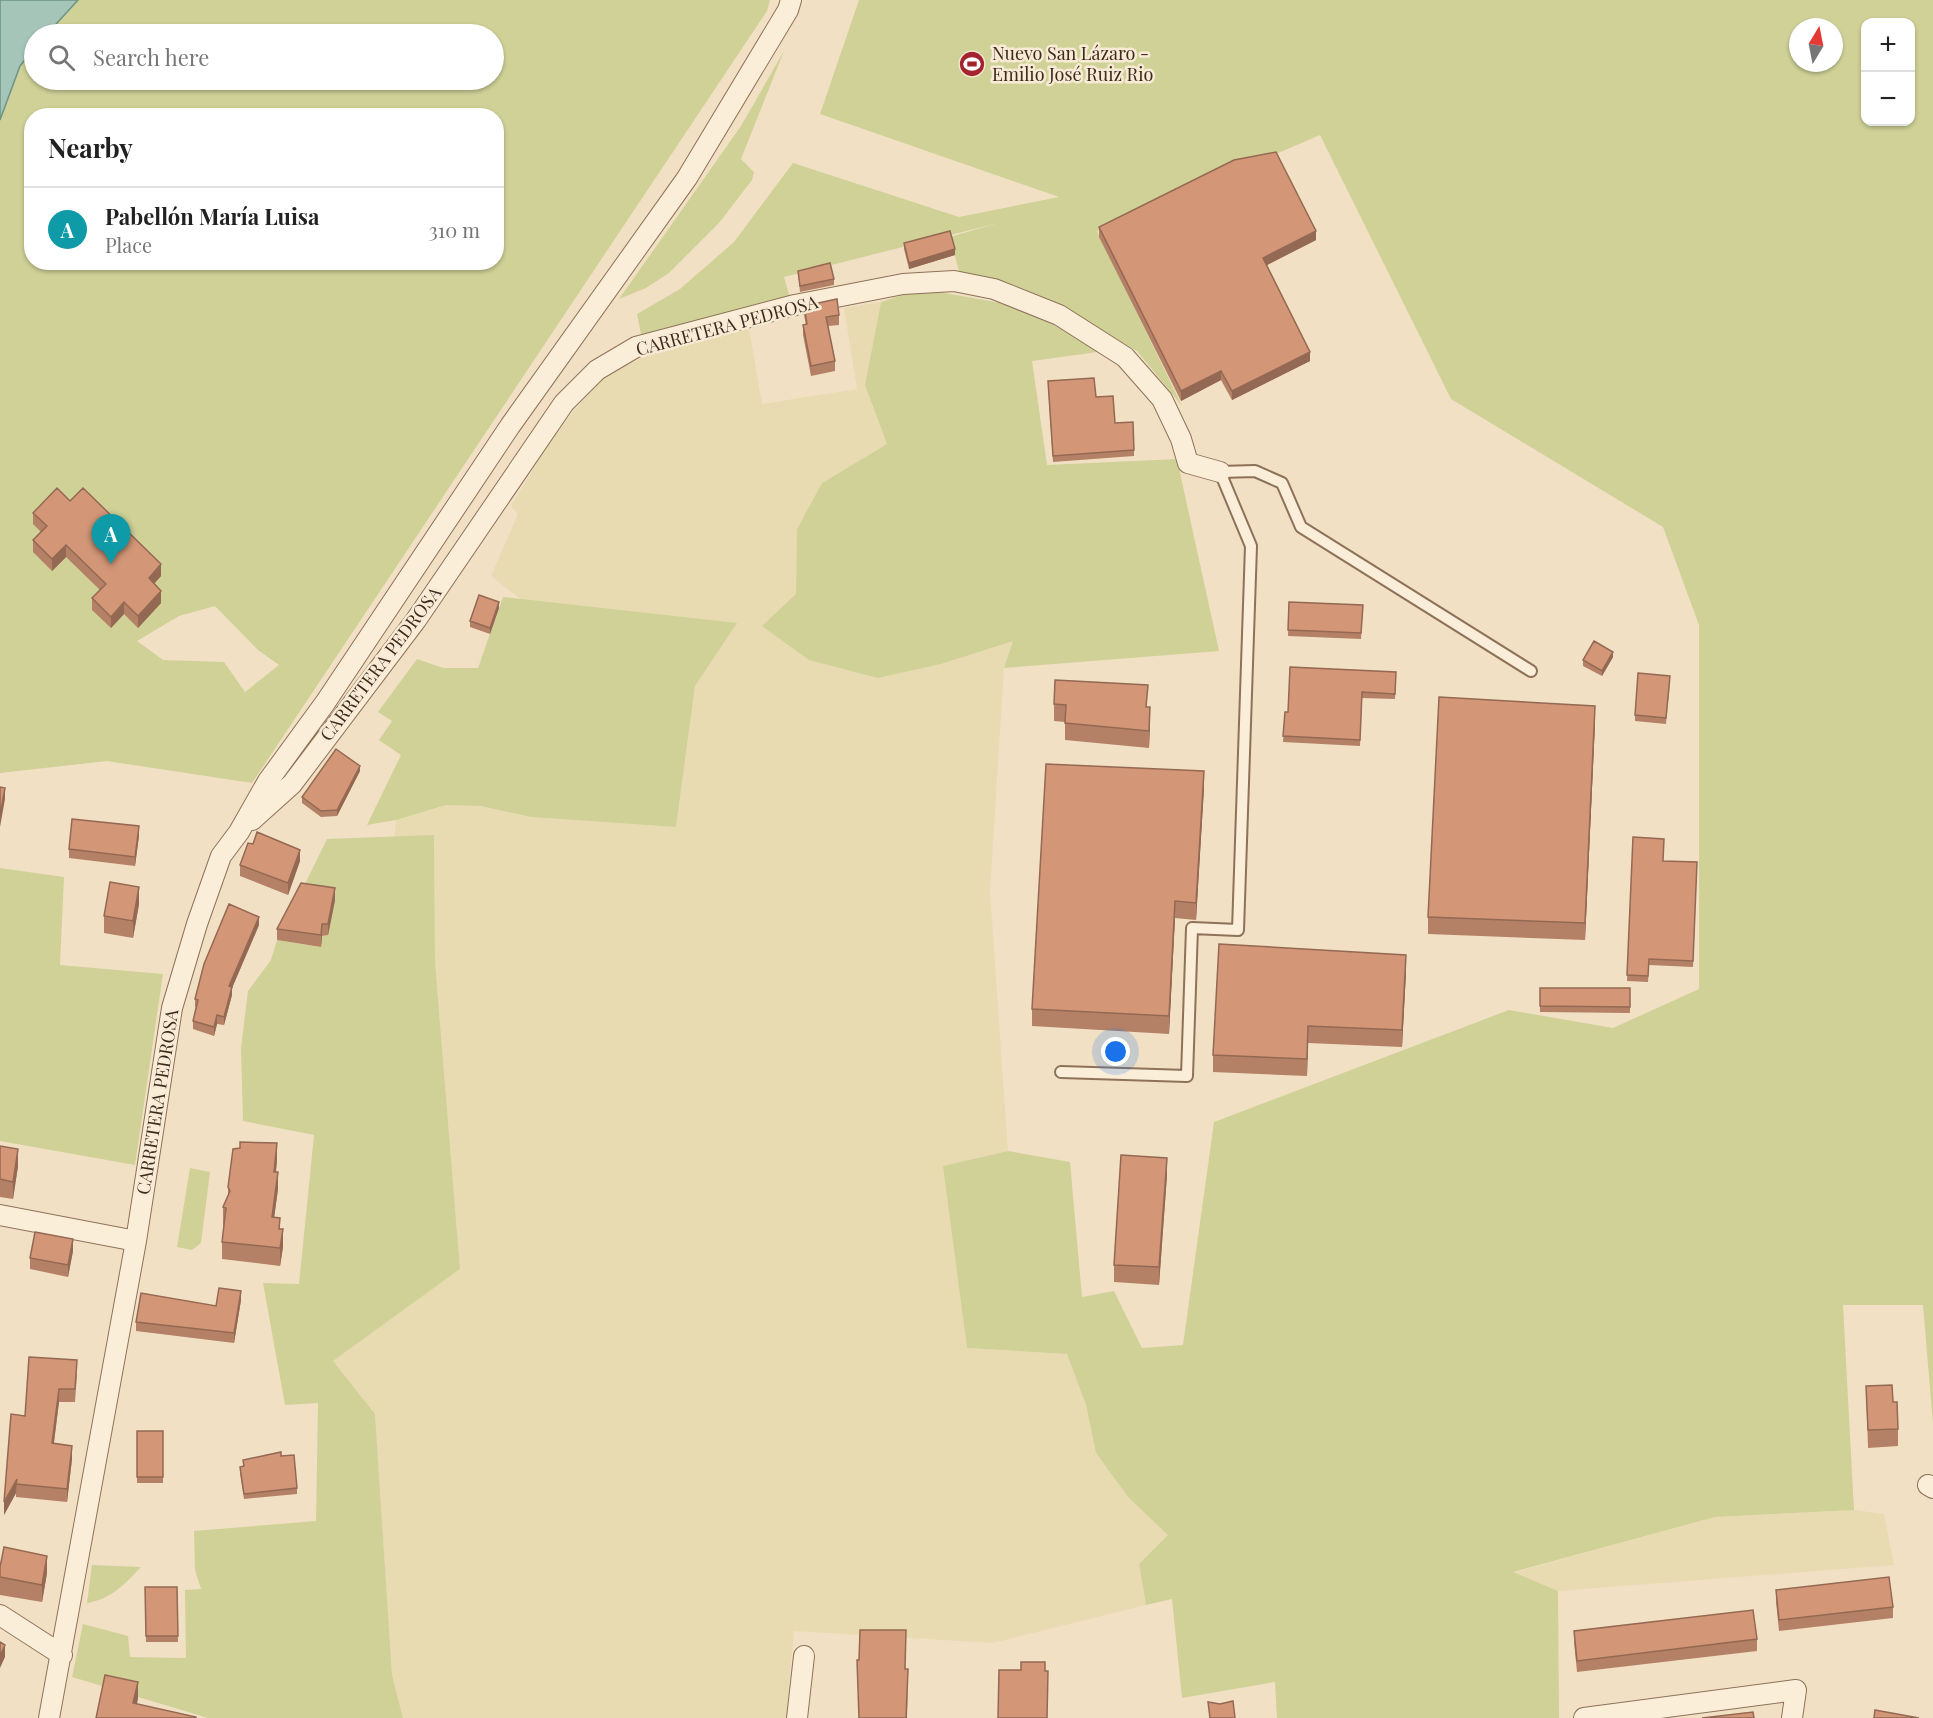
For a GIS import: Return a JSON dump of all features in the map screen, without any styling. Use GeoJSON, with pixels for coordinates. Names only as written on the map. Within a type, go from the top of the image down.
{"type":"FeatureCollection","features":[{"type":"Feature","properties":{"kind":"street","name":"CARRETERA PEDROSA"},"geometry":{"type":"LineString","coordinates":[[49,1718],[136,1240],[172,1008],[196,924],[221,856],[239,832],[268,781],[325,703],[510,426],[687,178],[788,10],[791,0]]}},
{"type":"Feature","properties":{"kind":"street","name":"CARRETERA PEDROSA"},"geometry":{"type":"LineString","coordinates":[[239,832],[292,784],[402,639],[564,403],[597,370],[636,347],[795,305],[903,284],[954,281],[994,289],[1059,315],[1125,357],[1162,399],[1181,438],[1188,463],[1220,472]]}},
{"type":"Feature","properties":{"kind":"street"},"geometry":{"type":"LineString","coordinates":[[0,1215],[136,1240]]}},
{"type":"Feature","properties":{"kind":"street"},"geometry":{"type":"LineString","coordinates":[[0,1615],[62,1655]]}},
{"type":"Feature","properties":{"kind":"street"},"geometry":{"type":"LineString","coordinates":[[797,1718],[804,1656]]}},
{"type":"Feature","properties":{"kind":"street"},"geometry":{"type":"LineString","coordinates":[[1584,1718],[1796,1690],[1792,1718]]}},
{"type":"Feature","properties":{"kind":"lane"},"geometry":{"type":"LineString","coordinates":[[1061,1072],[1186,1076],[1192,928],[1238,930],[1251,546],[1220,472],[1255,471],[1282,483],[1301,527],[1531,671]]}},
{"type":"Feature","properties":{"kind":"shaded area"},"geometry":{"type":"Polygon","coordinates":[[[0,0],[78,0],[56,24],[24,24],[24,61],[20,66],[0,120],[0,0]]]}},
{"type":"Feature","properties":{"kind":"shaded area"},"geometry":{"type":"Polygon","coordinates":[[[881,302],[865,385],[887,444],[822,483],[797,529],[796,594],[878,678],[941,664],[1014,640],[1004,668],[990,891],[1008,1151],[944,1166],[967,1348],[1067,1354],[1086,1405],[1096,1453],[1128,1497],[1169,1535],[1139,1564],[1146,1605],[993,1643],[794,1631],[786,1718],[403,1718],[392,1675],[375,1414],[333,1361],[460,1269],[435,962],[434,836],[394,837],[396,820],[446,805],[481,806],[531,817],[676,827],[695,686],[522,600],[491,576],[518,514],[511,506],[553,436],[607,372],[647,356],[749,328],[762,404],[857,389],[844,308],[881,302]]]}},
{"type":"Feature","properties":{"kind":"shaded area"},"geometry":{"type":"Polygon","coordinates":[[[1854,1510],[1884,1514],[1894,1565],[1558,1591],[1512,1573],[1715,1517],[1854,1510]]]}},
{"type":"Feature","properties":{"kind":"green space"},"geometry":{"type":"Polygon","coordinates":[[[78,0],[770,0],[767,11],[252,783],[107,761],[0,773],[0,120],[20,65],[24,60],[24,90],[504,90],[504,24],[56,24],[78,0]],[[215,606],[179,616],[137,641],[163,660],[224,662],[245,692],[279,665],[258,650],[215,606]]]}},
{"type":"Feature","properties":{"kind":"green space"},"geometry":{"type":"Polygon","coordinates":[[[859,0],[1933,0],[1933,1424],[1923,1305],[1843,1305],[1854,1510],[1715,1517],[1513,1572],[1558,1591],[1559,1718],[1277,1718],[1275,1682],[1182,1698],[1172,1599],[1146,1605],[1139,1564],[1168,1535],[1128,1497],[1096,1453],[1086,1405],[1067,1354],[967,1348],[943,1166],[1008,1151],[1070,1162],[1082,1297],[1114,1291],[1142,1348],[1183,1345],[1214,1122],[1509,1010],[1613,1028],[1699,989],[1699,625],[1663,527],[1451,399],[1320,135],[1097,231],[1182,406],[1137,351],[1093,325],[960,275],[950,237],[998,223],[784,277],[791,302],[642,339],[637,314],[680,289],[734,242],[793,163],[959,217],[1059,197],[820,114],[859,0]]]}},
{"type":"Feature","properties":{"kind":"green space"},"geometry":{"type":"Polygon","coordinates":[[[784,51],[741,159],[754,172],[752,180],[719,223],[669,273],[646,288],[619,299],[741,126],[784,51]]]}},
{"type":"Feature","properties":{"kind":"green space"},"geometry":{"type":"Polygon","coordinates":[[[922,289],[1024,307],[1105,351],[1032,361],[1047,465],[1177,459],[1219,651],[1004,668],[1013,641],[941,664],[878,678],[809,660],[762,626],[796,594],[797,529],[822,483],[887,444],[865,385],[881,302],[922,289]]]}},
{"type":"Feature","properties":{"kind":"green space"},"geometry":{"type":"Polygon","coordinates":[[[503,597],[737,623],[695,686],[676,827],[531,817],[481,806],[446,805],[396,820],[367,825],[401,755],[379,740],[392,721],[378,712],[417,659],[443,668],[478,668],[503,597]]]}},
{"type":"Feature","properties":{"kind":"green space"},"geometry":{"type":"Polygon","coordinates":[[[434,835],[435,962],[460,1269],[333,1361],[375,1414],[392,1675],[403,1718],[208,1718],[72,1677],[83,1624],[128,1636],[130,1657],[186,1658],[185,1590],[201,1589],[195,1570],[194,1531],[316,1521],[318,1403],[285,1405],[263,1283],[299,1284],[314,1135],[243,1121],[241,1048],[248,991],[271,960],[277,940],[320,947],[322,936],[328,935],[305,884],[327,839],[434,835]]]}},
{"type":"Feature","properties":{"kind":"green space"},"geometry":{"type":"Polygon","coordinates":[[[0,868],[64,877],[60,965],[163,974],[135,1165],[0,1141],[0,868]]]}},
{"type":"Feature","properties":{"kind":"green space"},"geometry":{"type":"Polygon","coordinates":[[[190,1168],[210,1172],[201,1243],[192,1250],[177,1247],[190,1168]]]}},
{"type":"Feature","properties":{"kind":"green space"},"geometry":{"type":"Polygon","coordinates":[[[92,1565],[141,1567],[110,1595],[87,1603],[92,1565]]]}},
{"type":"Feature","properties":{"kind":"building"},"geometry":{"type":"Polygon","coordinates":[[[1276,152],[1316,231],[1263,258],[1310,352],[1232,391],[1221,371],[1181,391],[1099,227],[1234,160],[1276,152]]]}},
{"type":"Feature","properties":{"kind":"building"},"geometry":{"type":"Polygon","coordinates":[[[950,231],[955,249],[909,263],[904,243],[950,231]]]}},
{"type":"Feature","properties":{"kind":"building"},"geometry":{"type":"Polygon","coordinates":[[[830,263],[834,279],[800,286],[798,271],[830,263]]]}},
{"type":"Feature","properties":{"kind":"building"},"geometry":{"type":"Polygon","coordinates":[[[837,299],[839,315],[826,317],[835,361],[811,366],[803,325],[807,324],[804,306],[837,299]]]}},
{"type":"Feature","properties":{"kind":"building"},"geometry":{"type":"Polygon","coordinates":[[[1094,378],[1096,397],[1113,396],[1115,423],[1133,422],[1134,450],[1053,456],[1048,381],[1094,378]]]}},
{"type":"Feature","properties":{"kind":"building"},"geometry":{"type":"Polygon","coordinates":[[[57,488],[70,501],[83,488],[161,564],[149,578],[161,591],[138,616],[124,602],[111,617],[92,598],[106,584],[66,545],[52,559],[33,540],[47,526],[33,513],[57,488]]]}},
{"type":"Feature","properties":{"kind":"building"},"geometry":{"type":"Polygon","coordinates":[[[479,595],[499,602],[490,628],[470,621],[479,595]]]}},
{"type":"Feature","properties":{"kind":"building"},"geometry":{"type":"Polygon","coordinates":[[[1289,602],[1363,605],[1361,633],[1288,630],[1289,602]]]}},
{"type":"Feature","properties":{"kind":"building"},"geometry":{"type":"Polygon","coordinates":[[[1594,641],[1613,652],[1602,671],[1583,660],[1594,641]]]}},
{"type":"Feature","properties":{"kind":"building"},"geometry":{"type":"Polygon","coordinates":[[[1290,667],[1396,672],[1395,694],[1362,692],[1360,740],[1283,736],[1285,712],[1288,712],[1290,667]]]}},
{"type":"Feature","properties":{"kind":"building"},"geometry":{"type":"Polygon","coordinates":[[[1638,673],[1670,676],[1666,718],[1635,715],[1638,673]]]}},
{"type":"Feature","properties":{"kind":"building"},"geometry":{"type":"Polygon","coordinates":[[[1055,680],[1148,685],[1146,707],[1150,707],[1149,731],[1065,723],[1066,705],[1054,704],[1055,680]]]}},
{"type":"Feature","properties":{"kind":"building"},"geometry":{"type":"Polygon","coordinates":[[[1439,697],[1595,706],[1585,923],[1428,917],[1439,697]]]}},
{"type":"Feature","properties":{"kind":"building"},"geometry":{"type":"Polygon","coordinates":[[[336,749],[360,766],[337,810],[321,811],[302,797],[336,749]]]}},
{"type":"Feature","properties":{"kind":"building"},"geometry":{"type":"Polygon","coordinates":[[[1046,764],[1204,771],[1196,903],[1175,901],[1169,1016],[1032,1009],[1046,764]]]}},
{"type":"Feature","properties":{"kind":"building"},"geometry":{"type":"Polygon","coordinates":[[[0,787],[5,788],[0,815],[0,787]]]}},
{"type":"Feature","properties":{"kind":"building"},"geometry":{"type":"Polygon","coordinates":[[[72,819],[139,826],[135,857],[69,849],[72,819]]]}},
{"type":"Feature","properties":{"kind":"building"},"geometry":{"type":"Polygon","coordinates":[[[257,832],[300,850],[288,883],[240,865],[248,843],[253,844],[257,832]]]}},
{"type":"Feature","properties":{"kind":"building"},"geometry":{"type":"Polygon","coordinates":[[[1633,837],[1664,839],[1663,861],[1697,862],[1693,961],[1649,959],[1648,976],[1627,975],[1633,837]]]}},
{"type":"Feature","properties":{"kind":"building"},"geometry":{"type":"Polygon","coordinates":[[[110,882],[139,887],[133,921],[104,916],[110,882]]]}},
{"type":"Feature","properties":{"kind":"building"},"geometry":{"type":"Polygon","coordinates":[[[301,883],[335,888],[328,924],[322,924],[321,935],[277,929],[301,883]]]}},
{"type":"Feature","properties":{"kind":"building"},"geometry":{"type":"Polygon","coordinates":[[[229,904],[259,917],[229,986],[232,987],[224,1017],[217,1015],[214,1027],[193,1021],[198,1000],[195,999],[204,964],[229,904]]]}},
{"type":"Feature","properties":{"kind":"building"},"geometry":{"type":"Polygon","coordinates":[[[1219,944],[1406,955],[1402,1030],[1308,1026],[1307,1059],[1213,1055],[1219,944]]]}},
{"type":"Feature","properties":{"kind":"building"},"geometry":{"type":"Polygon","coordinates":[[[1540,988],[1630,988],[1630,1007],[1540,1006],[1540,988]]]}},
{"type":"Feature","properties":{"kind":"building"},"geometry":{"type":"Polygon","coordinates":[[[240,1142],[277,1143],[274,1172],[278,1172],[272,1217],[280,1218],[279,1229],[283,1229],[280,1248],[222,1242],[226,1208],[223,1207],[230,1191],[228,1187],[233,1149],[240,1148],[240,1142]]]}},
{"type":"Feature","properties":{"kind":"building"},"geometry":{"type":"Polygon","coordinates":[[[0,1146],[18,1149],[13,1182],[0,1179],[0,1146]]]}},
{"type":"Feature","properties":{"kind":"building"},"geometry":{"type":"Polygon","coordinates":[[[1121,1155],[1167,1158],[1159,1267],[1114,1265],[1121,1155]]]}},
{"type":"Feature","properties":{"kind":"building"},"geometry":{"type":"Polygon","coordinates":[[[35,1232],[73,1239],[68,1265],[30,1258],[35,1232]]]}},
{"type":"Feature","properties":{"kind":"building"},"geometry":{"type":"Polygon","coordinates":[[[219,1288],[241,1291],[234,1333],[136,1322],[141,1293],[216,1306],[219,1288]]]}},
{"type":"Feature","properties":{"kind":"building"},"geometry":{"type":"Polygon","coordinates":[[[29,1357],[77,1360],[75,1389],[59,1389],[52,1443],[72,1446],[67,1489],[16,1484],[17,1479],[4,1502],[11,1414],[25,1416],[29,1357]]]}},
{"type":"Feature","properties":{"kind":"building"},"geometry":{"type":"Polygon","coordinates":[[[1892,1385],[1893,1402],[1897,1402],[1898,1429],[1868,1430],[1866,1386],[1892,1385]]]}},
{"type":"Feature","properties":{"kind":"building"},"geometry":{"type":"Polygon","coordinates":[[[137,1431],[163,1431],[163,1477],[137,1477],[137,1431]]]}},
{"type":"Feature","properties":{"kind":"building"},"geometry":{"type":"Polygon","coordinates":[[[281,1452],[281,1456],[294,1455],[297,1488],[244,1494],[240,1467],[244,1466],[243,1460],[281,1452]]]}},
{"type":"Feature","properties":{"kind":"building"},"geometry":{"type":"Polygon","coordinates":[[[4,1547],[47,1556],[42,1585],[0,1577],[4,1547]]]}},
{"type":"Feature","properties":{"kind":"building"},"geometry":{"type":"Polygon","coordinates":[[[1889,1577],[1893,1607],[1779,1620],[1776,1590],[1889,1577]]]}},
{"type":"Feature","properties":{"kind":"building"},"geometry":{"type":"Polygon","coordinates":[[[145,1587],[177,1587],[178,1636],[146,1636],[145,1587]]]}},
{"type":"Feature","properties":{"kind":"building"},"geometry":{"type":"Polygon","coordinates":[[[1753,1610],[1757,1639],[1577,1661],[1574,1631],[1753,1610]]]}},
{"type":"Feature","properties":{"kind":"building"},"geometry":{"type":"Polygon","coordinates":[[[860,1630],[906,1630],[905,1669],[908,1669],[906,1718],[859,1718],[857,1660],[859,1660],[860,1630]]]}},
{"type":"Feature","properties":{"kind":"building"},"geometry":{"type":"Polygon","coordinates":[[[0,1642],[5,1645],[0,1656],[0,1642]]]}},
{"type":"Feature","properties":{"kind":"building"},"geometry":{"type":"Polygon","coordinates":[[[1021,1662],[1045,1662],[1045,1671],[1048,1671],[1047,1718],[998,1718],[999,1670],[1021,1670],[1021,1662]]]}},
{"type":"Feature","properties":{"kind":"building"},"geometry":{"type":"Polygon","coordinates":[[[105,1675],[138,1682],[133,1703],[196,1718],[96,1718],[105,1675]]]}},
{"type":"Feature","properties":{"kind":"building"},"geometry":{"type":"Polygon","coordinates":[[[1233,1701],[1235,1718],[1210,1718],[1208,1702],[1220,1704],[1233,1701]]]}},
{"type":"Feature","properties":{"kind":"building"},"geometry":{"type":"Polygon","coordinates":[[[1875,1710],[1919,1718],[1874,1718],[1875,1710]]]}},
{"type":"Feature","properties":{"kind":"building"},"geometry":{"type":"Polygon","coordinates":[[[1753,1712],[1754,1718],[1702,1718],[1753,1712]]]}},
{"type":"Feature","properties":{"kind":"place","name":"Nuevo San Lázaro - Emilio José Ruiz Rio"},"geometry":{"type":"Point","coordinates":[972,64]}},
{"type":"Feature","properties":{"kind":"place","name":"Pabellón María Luisa"},"geometry":{"type":"Point","coordinates":[111,564]}}]}
